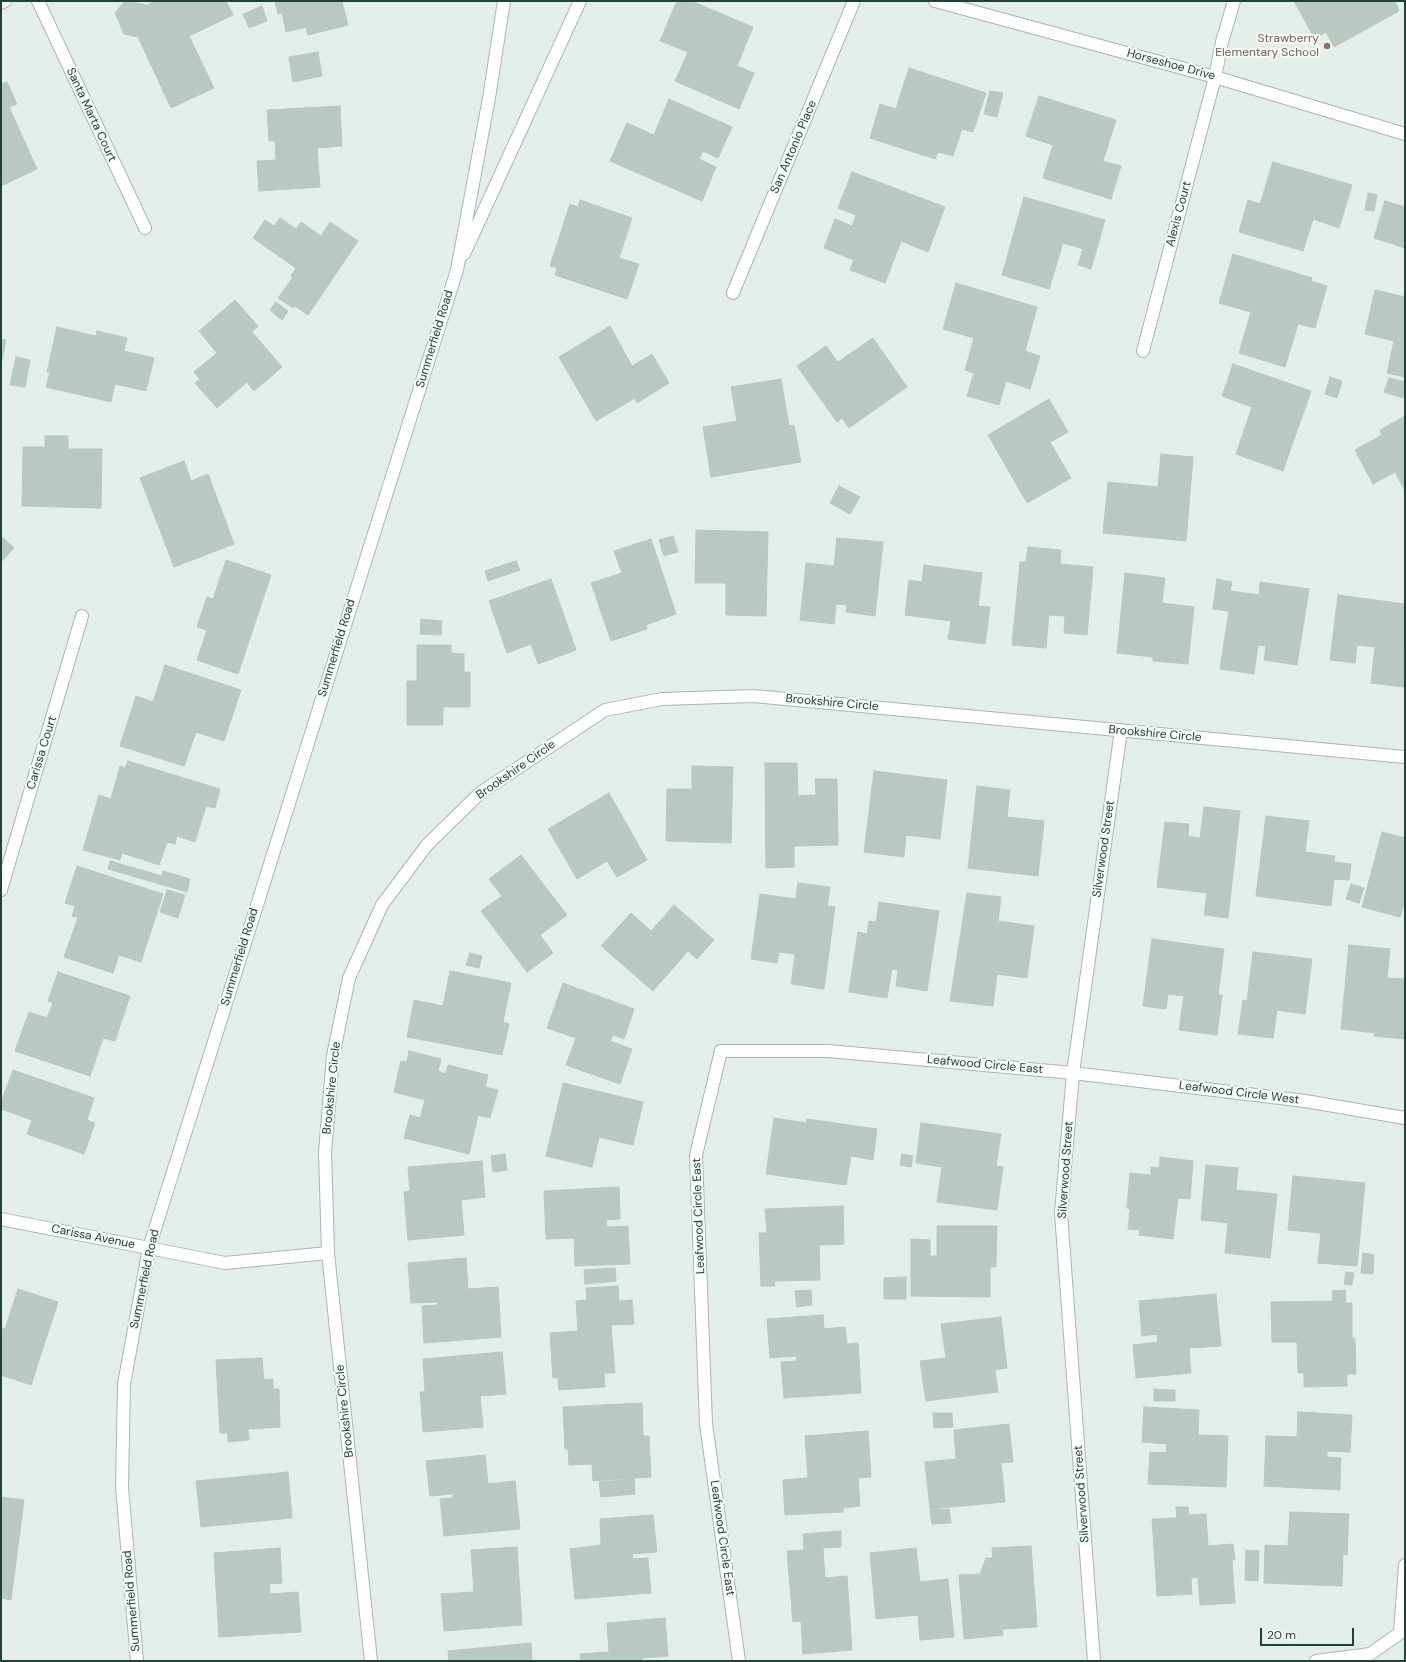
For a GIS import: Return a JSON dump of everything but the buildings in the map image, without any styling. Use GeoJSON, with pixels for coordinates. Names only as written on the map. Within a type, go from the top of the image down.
{"type":"FeatureCollection","features":[{"type":"Feature","properties":{"kind":"street"},"geometry":{"type":"LineString","coordinates":[[1,3],[5,1]]}},
{"type":"Feature","properties":{"kind":"street","name":"Santa Marta Court"},"geometry":{"type":"LineString","coordinates":[[38,1],[145,228]]}},
{"type":"Feature","properties":{"kind":"street","name":"Summerfield Road"},"geometry":{"type":"LineString","coordinates":[[137,1661],[122,1487],[124,1384],[149,1248],[457,270],[489,98],[504,1]]}},
{"type":"Feature","properties":{"kind":"street","name":"Summerfield Road"},"geometry":{"type":"LineString","coordinates":[[457,270],[580,1]]}},
{"type":"Feature","properties":{"kind":"street","name":"San Antonio Place"},"geometry":{"type":"LineString","coordinates":[[733,293],[854,1]]}},
{"type":"Feature","properties":{"kind":"street","name":"Horseshoe Drive"},"geometry":{"type":"LineString","coordinates":[[935,1],[1215,77],[1405,134]]}},
{"type":"Feature","properties":{"kind":"street","name":"Alexis Court"},"geometry":{"type":"LineString","coordinates":[[1143,351],[1215,77],[1222,42],[1234,1]]}},
{"type":"Feature","properties":{"kind":"street","name":"Carissa Court"},"geometry":{"type":"LineString","coordinates":[[1,890],[82,616]]}},
{"type":"Feature","properties":{"kind":"street","name":"Brookshire Circle"},"geometry":{"type":"LineString","coordinates":[[371,1661],[328,1253],[325,1152],[333,1056],[349,978],[382,906],[427,845],[480,793],[605,710],[662,699],[754,696],[1405,757]]}},
{"type":"Feature","properties":{"kind":"street","name":"Silverwood Street"},"geometry":{"type":"LineString","coordinates":[[1094,1661],[1061,1213],[1073,1073],[1121,730]]}},
{"type":"Feature","properties":{"kind":"street","name":"Leafwood Circle East"},"geometry":{"type":"LineString","coordinates":[[739,1661],[706,1424],[696,1155],[721,1051],[828,1051],[1073,1073]]}},
{"type":"Feature","properties":{"kind":"street","name":"Leafwood Circle West"},"geometry":{"type":"LineString","coordinates":[[1073,1073],[1305,1101],[1405,1118]]}},
{"type":"Feature","properties":{"kind":"street","name":"Carissa Avenue"},"geometry":{"type":"LineString","coordinates":[[1,1220],[225,1262],[328,1253]]}},
{"type":"Feature","properties":{"kind":"street"},"geometry":{"type":"LineString","coordinates":[[1316,1661],[1370,1654],[1400,1633],[1405,1565]]}},
{"type":"Feature","properties":{"kind":"place","name":"Strawberry Elementary School"},"geometry":{"type":"Point","coordinates":[1327,46]}}]}
